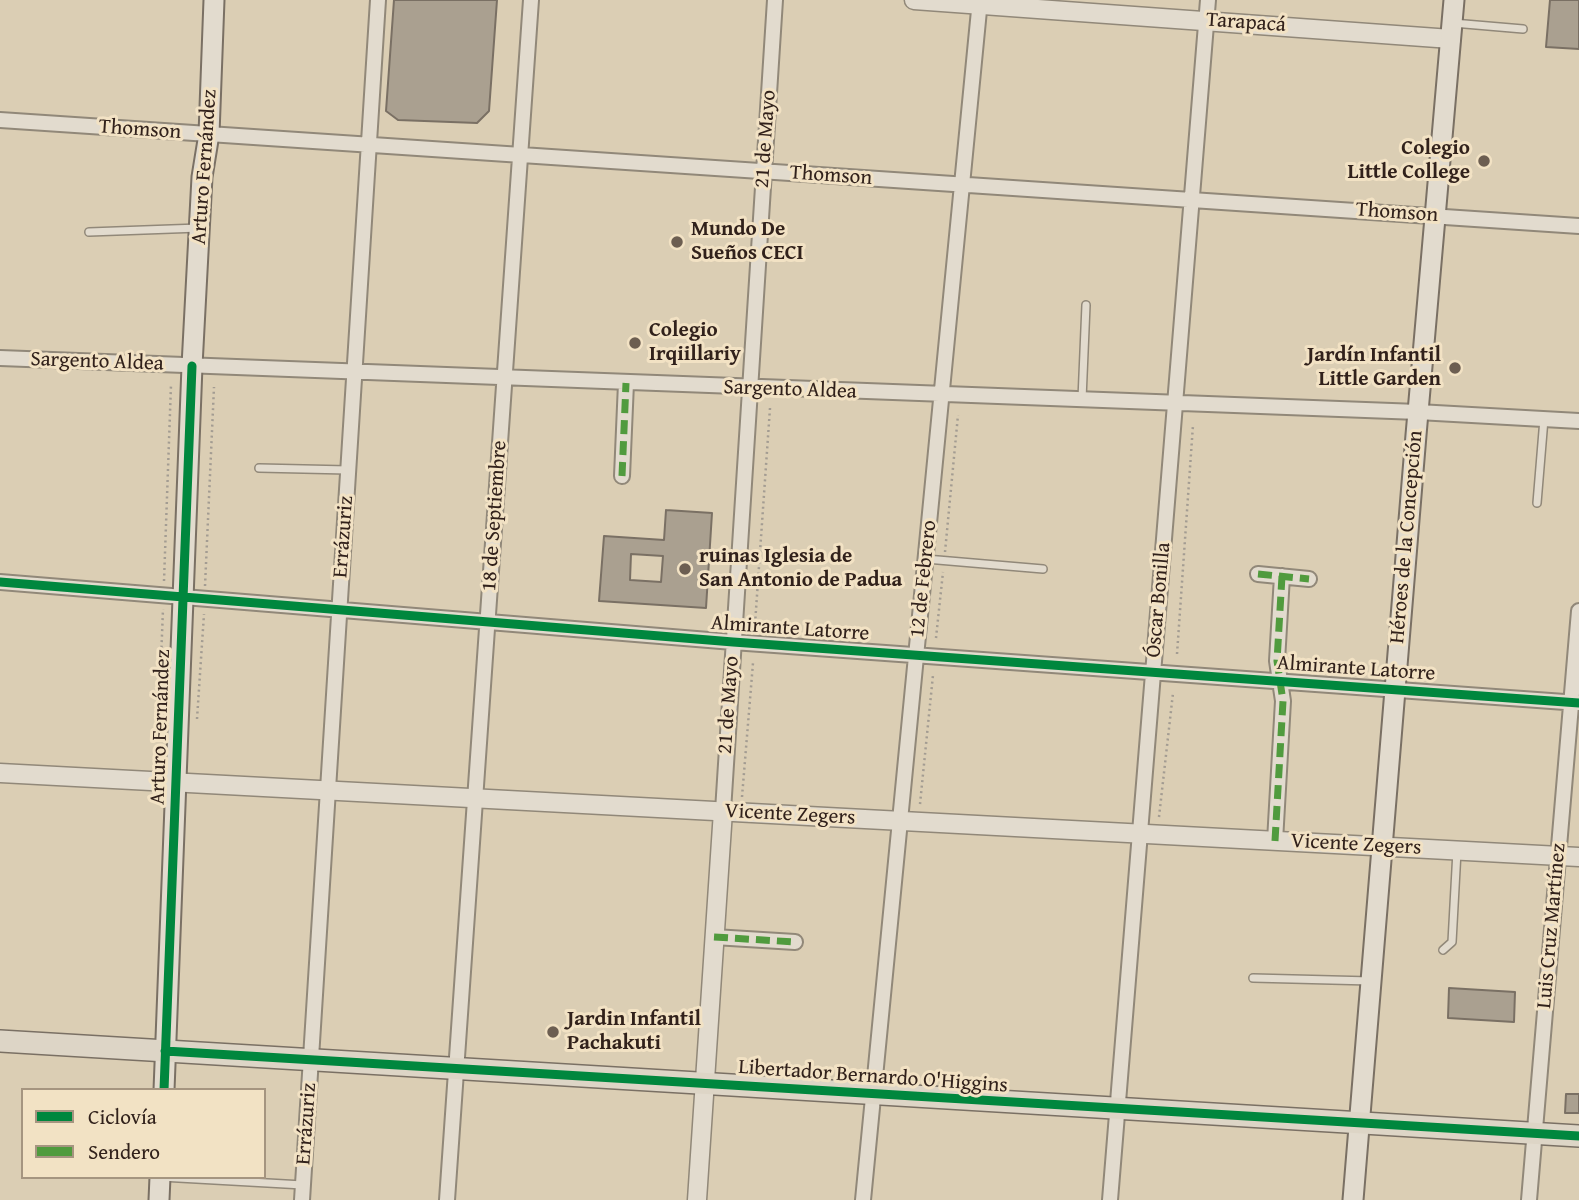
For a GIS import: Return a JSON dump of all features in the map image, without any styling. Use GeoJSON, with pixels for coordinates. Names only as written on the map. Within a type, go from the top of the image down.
{"type":"FeatureCollection","features":[{"type":"Feature","properties":{"kind":"main road","name":"Arturo Fernández"},"geometry":{"type":"LineString","coordinates":[[164,1088],[192,366],[202,177],[209,134],[214,0]]}},
{"type":"Feature","properties":{"kind":"main road","name":"Héroes de la Concepción"},"geometry":{"type":"LineString","coordinates":[[1353,1200],[1454,0]]}},
{"type":"Feature","properties":{"kind":"main road","name":"Libertador Bernardo O'Higgins"},"geometry":{"type":"LineString","coordinates":[[0,1041],[1579,1136]]}},
{"type":"Feature","properties":{"kind":"main road"},"geometry":{"type":"LineString","coordinates":[[159,1200],[160,1179]]}},
{"type":"Feature","properties":{"kind":"street","name":"Errázuriz"},"geometry":{"type":"LineString","coordinates":[[302,1200],[378,0]]}},
{"type":"Feature","properties":{"kind":"street","name":"18 de Septiembre"},"geometry":{"type":"LineString","coordinates":[[447,1200],[531,0]]}},
{"type":"Feature","properties":{"kind":"street","name":"21 de Mayo"},"geometry":{"type":"LineString","coordinates":[[696,1200],[775,0]]}},
{"type":"Feature","properties":{"kind":"street","name":"Tarapacá"},"geometry":{"type":"LineString","coordinates":[[914,0],[979,2],[1206,20],[1452,31]]}},
{"type":"Feature","properties":{"kind":"street","name":"Óscar Bonilla"},"geometry":{"type":"LineString","coordinates":[[1110,1200],[1208,0]]}},
{"type":"Feature","properties":{"kind":"street","name":"12 de Febrero"},"geometry":{"type":"LineString","coordinates":[[863,1200],[979,2]]}},
{"type":"Feature","properties":{"kind":"street","name":"Thomson"},"geometry":{"type":"LineString","coordinates":[[0,120],[1579,226]]}},
{"type":"Feature","properties":{"kind":"street","name":"Sargento Aldea"},"geometry":{"type":"LineString","coordinates":[[0,358],[1418,412],[1579,421]]}},
{"type":"Feature","properties":{"kind":"street"},"geometry":{"type":"LineString","coordinates":[[622,476],[626,383]]}},
{"type":"Feature","properties":{"kind":"street"},"geometry":{"type":"LineString","coordinates":[[1258,574],[1309,579]]}},
{"type":"Feature","properties":{"kind":"street"},"geometry":{"type":"LineString","coordinates":[[1275,841],[1283,701],[1277,662],[1282,576]]}},
{"type":"Feature","properties":{"kind":"street","name":"Almirante Latorre"},"geometry":{"type":"LineString","coordinates":[[0,582],[733,642],[1575,702]]}},
{"type":"Feature","properties":{"kind":"street","name":"Luis Cruz Martínez"},"geometry":{"type":"LineString","coordinates":[[1529,1200],[1558,856],[1575,702],[1579,611]]}},
{"type":"Feature","properties":{"kind":"street","name":"Vicente Zegers"},"geometry":{"type":"LineString","coordinates":[[0,773],[1579,857]]}},
{"type":"Feature","properties":{"kind":"street"},"geometry":{"type":"LineString","coordinates":[[714,937],[794,942]]}},
{"type":"Feature","properties":{"kind":"lane"},"geometry":{"type":"LineString","coordinates":[[1452,31],[1523,29]]}},
{"type":"Feature","properties":{"kind":"lane"},"geometry":{"type":"LineString","coordinates":[[89,232],[200,228]]}},
{"type":"Feature","properties":{"kind":"lane"},"geometry":{"type":"LineString","coordinates":[[1082,400],[1086,305]]}},
{"type":"Feature","properties":{"kind":"lane"},"geometry":{"type":"LineString","coordinates":[[1537,503],[1544,419]]}},
{"type":"Feature","properties":{"kind":"lane"},"geometry":{"type":"LineString","coordinates":[[259,468],[348,470]]}},
{"type":"Feature","properties":{"kind":"lane"},"geometry":{"type":"LineString","coordinates":[[926,559],[1043,569]]}},
{"type":"Feature","properties":{"kind":"lane"},"geometry":{"type":"LineString","coordinates":[[1443,950],[1452,942],[1457,851]]}},
{"type":"Feature","properties":{"kind":"lane"},"geometry":{"type":"LineString","coordinates":[[1253,978],[1371,981]]}},
{"type":"Feature","properties":{"kind":"lane"},"geometry":{"type":"LineString","coordinates":[[196,1179],[303,1185]]}},
{"type":"Feature","properties":{"kind":"path"},"geometry":{"type":"LineString","coordinates":[[157,763],[171,385]]}},
{"type":"Feature","properties":{"kind":"path"},"geometry":{"type":"LineString","coordinates":[[197,726],[214,387]]}},
{"type":"Feature","properties":{"kind":"path"},"geometry":{"type":"LineString","coordinates":[[755,624],[769,408]]}},
{"type":"Feature","properties":{"kind":"path"},"geometry":{"type":"LineString","coordinates":[[936,639],[958,415]]}},
{"type":"Feature","properties":{"kind":"path"},"geometry":{"type":"LineString","coordinates":[[1177,654],[1193,425]]}},
{"type":"Feature","properties":{"kind":"path"},"geometry":{"type":"LineString","coordinates":[[741,813],[753,663]]}},
{"type":"Feature","properties":{"kind":"path"},"geometry":{"type":"LineString","coordinates":[[920,804],[933,676]]}},
{"type":"Feature","properties":{"kind":"path"},"geometry":{"type":"LineString","coordinates":[[1159,817],[1173,693]]}},
{"type":"Feature","properties":{"kind":"building"},"geometry":{"type":"Polygon","coordinates":[[[394,0],[497,0],[489,111],[477,123],[398,120],[386,111],[394,0]]]}},
{"type":"Feature","properties":{"kind":"building"},"geometry":{"type":"Polygon","coordinates":[[[1550,0],[1579,0],[1579,49],[1546,47],[1550,0]]]}},
{"type":"Feature","properties":{"kind":"building"},"geometry":{"type":"Polygon","coordinates":[[[666,510],[712,513],[706,608],[599,601],[604,536],[664,540],[666,510]],[[631,554],[630,580],[661,582],[663,556],[631,554]]]}},
{"type":"Feature","properties":{"kind":"building"},"geometry":{"type":"Polygon","coordinates":[[[1449,988],[1515,992],[1514,1022],[1448,1018],[1449,988]]]}},
{"type":"Feature","properties":{"kind":"building"},"geometry":{"type":"Polygon","coordinates":[[[1566,1094],[1579,1094],[1579,1113],[1565,1113],[1566,1094]]]}},
{"type":"Feature","properties":{"kind":"marked path"},"geometry":{"type":"LineString","coordinates":[[622,476],[626,383]]}},
{"type":"Feature","properties":{"kind":"marked path"},"geometry":{"type":"LineString","coordinates":[[1258,574],[1309,579]]}},
{"type":"Feature","properties":{"kind":"marked path"},"geometry":{"type":"LineString","coordinates":[[1275,841],[1283,701],[1277,661],[1282,576]]}},
{"type":"Feature","properties":{"kind":"marked path"},"geometry":{"type":"LineString","coordinates":[[714,937],[795,942]]}},
{"type":"Feature","properties":{"kind":"cycle path"},"geometry":{"type":"LineString","coordinates":[[164,1088],[192,366]]}},
{"type":"Feature","properties":{"kind":"cycle path"},"geometry":{"type":"LineString","coordinates":[[0,582],[733,642],[1579,703]]}},
{"type":"Feature","properties":{"kind":"cycle path"},"geometry":{"type":"LineString","coordinates":[[165,1051],[1579,1136]]}},
{"type":"Feature","properties":{"kind":"place","name":"Colegio Little College"},"geometry":{"type":"Point","coordinates":[1484,161]}},
{"type":"Feature","properties":{"kind":"place","name":"Mundo De Sueños CECI"},"geometry":{"type":"Point","coordinates":[677,242]}},
{"type":"Feature","properties":{"kind":"place","name":"Colegio Irqiillariy"},"geometry":{"type":"Point","coordinates":[635,343]}},
{"type":"Feature","properties":{"kind":"place","name":"Jardín Infantil Little Garden"},"geometry":{"type":"Point","coordinates":[1455,368]}},
{"type":"Feature","properties":{"kind":"place","name":"ruinas Iglesia de San Antonio de Padua"},"geometry":{"type":"Point","coordinates":[685,569]}},
{"type":"Feature","properties":{"kind":"place","name":"Jardin Infantil Pachakuti"},"geometry":{"type":"Point","coordinates":[553,1032]}}]}
